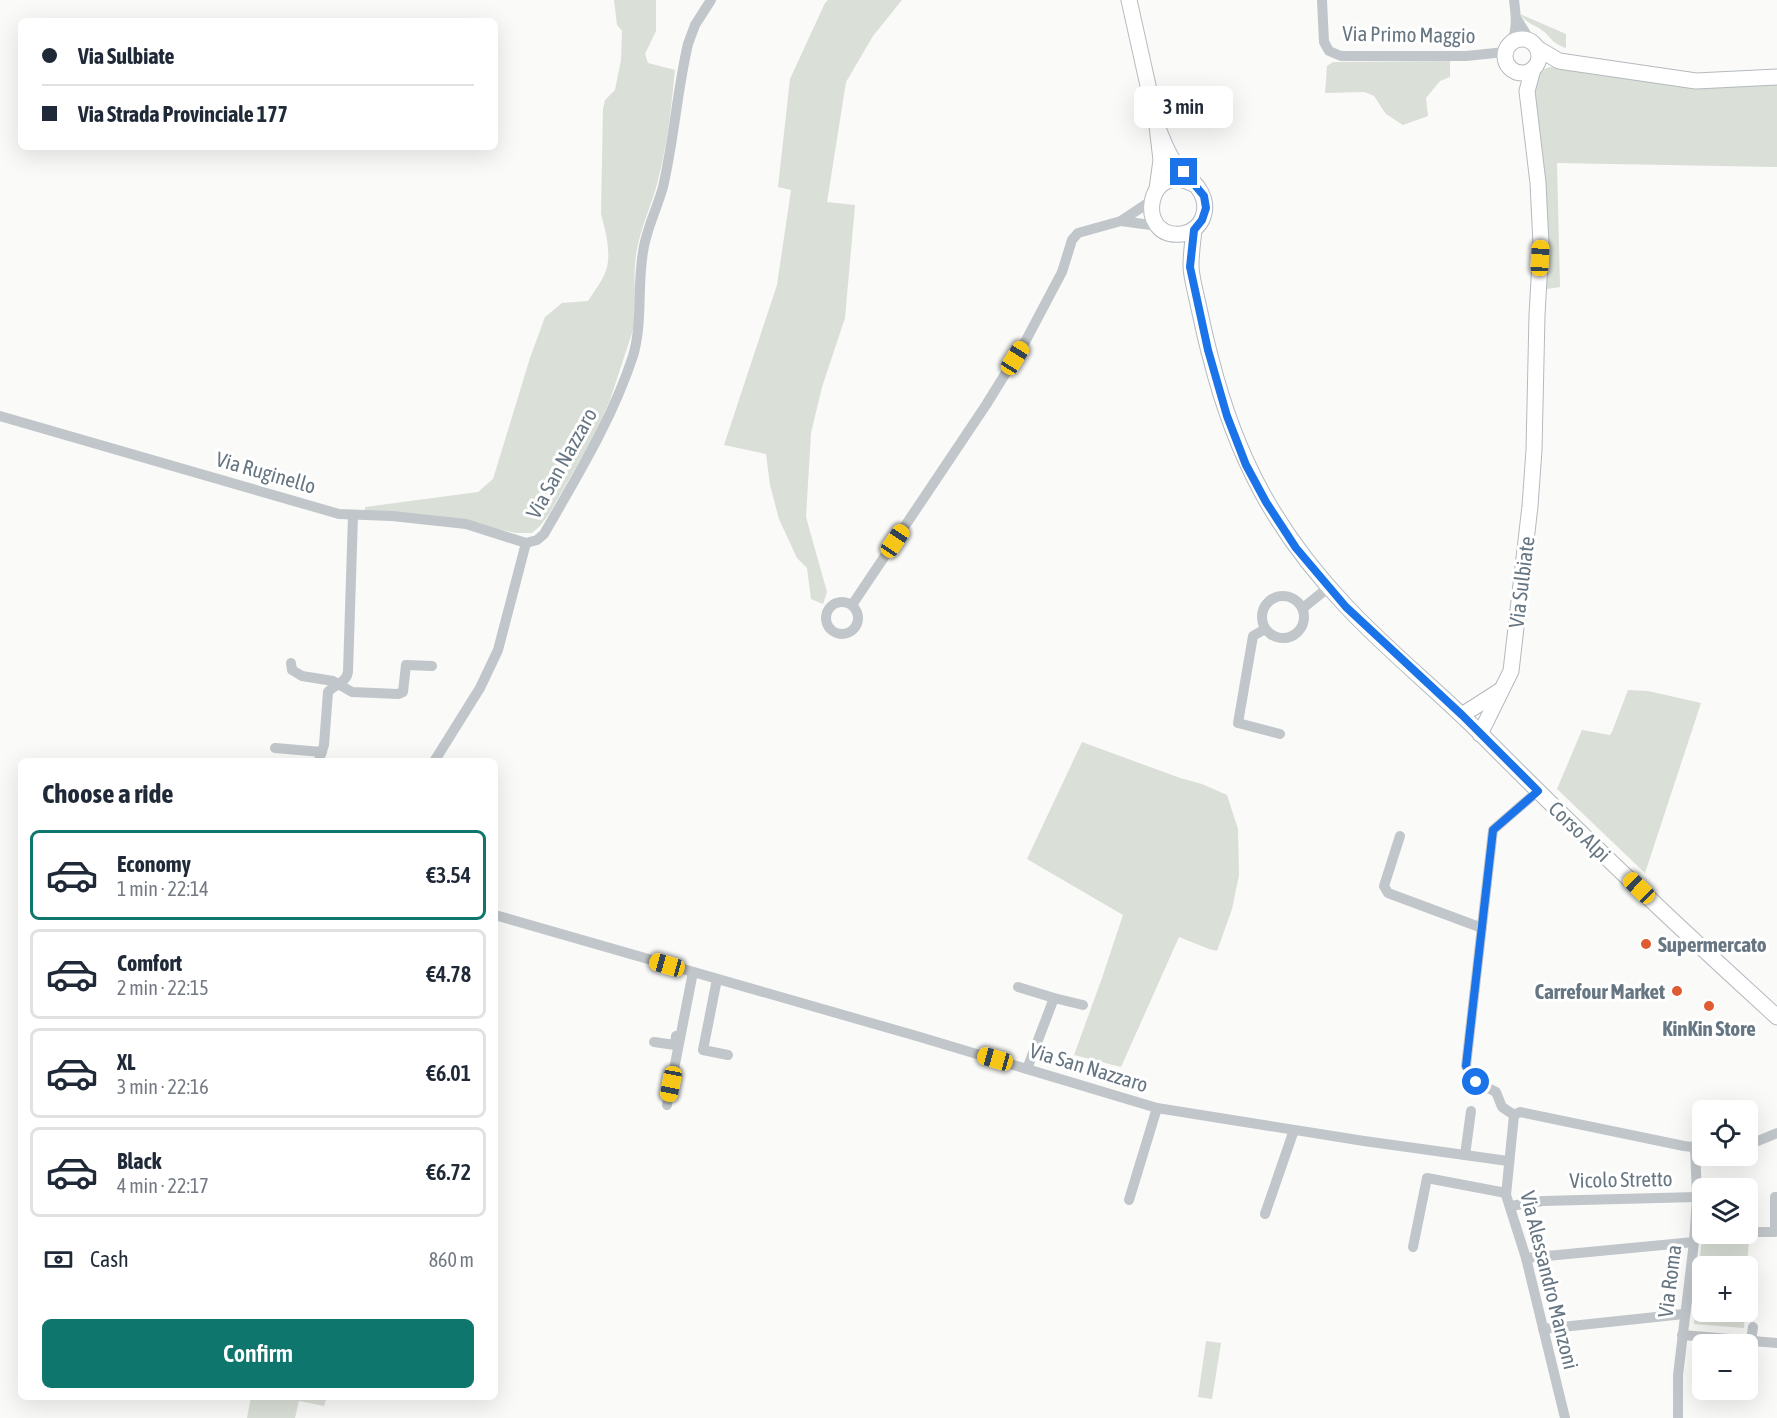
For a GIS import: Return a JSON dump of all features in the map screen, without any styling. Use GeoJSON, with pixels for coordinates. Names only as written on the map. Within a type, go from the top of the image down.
{"type":"FeatureCollection","features":[{"type":"Feature","properties":{"kind":"main road"},"geometry":{"type":"LineString","coordinates":[[1129,0],[1157,126],[1161,160],[1151,213],[1165,230],[1184,234],[1194,230],[1202,220],[1206,208],[1204,196],[1172,158],[1157,126]]}},
{"type":"Feature","properties":{"kind":"main road"},"geometry":{"type":"LineString","coordinates":[[1527,91],[1505,61],[1508,48],[1521,39],[1559,61]]}},
{"type":"Feature","properties":{"kind":"main road"},"geometry":{"type":"LineString","coordinates":[[1527,91],[1539,58],[1534,45]]}},
{"type":"Feature","properties":{"kind":"main road"},"geometry":{"type":"LineString","coordinates":[[1510,68],[1522,74],[1535,67],[1559,61],[1696,81],[1777,77]]}},
{"type":"Feature","properties":{"kind":"main road","name":"Via Sulbiate"},"geometry":{"type":"LineString","coordinates":[[1480,734],[1511,671],[1530,506],[1541,222],[1527,91]]}},
{"type":"Feature","properties":{"kind":"main road"},"geometry":{"type":"LineString","coordinates":[[1154,195],[1163,183],[1172,179],[1182,179],[1197,186]]}},
{"type":"Feature","properties":{"kind":"main road","name":"Corso Alpi"},"geometry":{"type":"LineString","coordinates":[[1165,230],[1190,267]]}},
{"type":"Feature","properties":{"kind":"main road","name":"Corso Alpi"},"geometry":{"type":"LineString","coordinates":[[1194,230],[1190,267],[1216,381],[1227,416],[1246,465],[1266,502],[1296,548],[1346,607],[1777,1017]]}},
{"type":"Feature","properties":{"kind":"main road"},"geometry":{"type":"LineString","coordinates":[[1462,715],[1501,690]]}},
{"type":"Feature","properties":{"kind":"street","name":"Via San Nazzaro"},"geometry":{"type":"LineString","coordinates":[[436,758],[492,665],[503,635],[526,543],[537,540],[544,534],[599,439],[627,372],[640,316],[639,287],[644,242],[663,188],[688,44],[695,25],[711,0]]}},
{"type":"Feature","properties":{"kind":"street","name":"Via Primo Maggio"},"geometry":{"type":"LineString","coordinates":[[1322,0],[1324,42],[1329,51],[1341,56],[1466,57],[1508,48]]}},
{"type":"Feature","properties":{"kind":"street"},"geometry":{"type":"LineString","coordinates":[[1508,48],[1513,39],[1516,19],[1514,0]]}},
{"type":"Feature","properties":{"kind":"street"},"geometry":{"type":"LineString","coordinates":[[1516,19],[1534,45]]}},
{"type":"Feature","properties":{"kind":"street"},"geometry":{"type":"LineString","coordinates":[[852,605],[986,405],[1025,342],[1062,272],[1072,240],[1078,233],[1121,221],[1154,195]]}},
{"type":"Feature","properties":{"kind":"street"},"geometry":{"type":"LineString","coordinates":[[1121,221],[1165,230]]}},
{"type":"Feature","properties":{"kind":"street","name":"Via Ruginello"},"geometry":{"type":"LineString","coordinates":[[0,416],[339,514],[392,516],[465,524],[526,543]]}},
{"type":"Feature","properties":{"kind":"street"},"geometry":{"type":"LineString","coordinates":[[275,748],[322,752],[328,692],[347,678],[353,515]]}},
{"type":"Feature","properties":{"kind":"street"},"geometry":{"type":"LineString","coordinates":[[1303,608],[1329,587]]}},
{"type":"Feature","properties":{"kind":"street"},"geometry":{"type":"LineString","coordinates":[[1276,596],[1291,597],[1303,608],[1304,623],[1294,635],[1278,638],[1265,629],[1261,614],[1269,600],[1276,596]]}},
{"type":"Feature","properties":{"kind":"street"},"geometry":{"type":"LineString","coordinates":[[1265,629],[1253,636],[1238,723],[1280,734]]}},
{"type":"Feature","properties":{"kind":"street"},"geometry":{"type":"LineString","coordinates":[[291,663],[292,670],[302,676],[333,681],[352,692],[398,694],[403,693],[406,665],[432,666]]}},
{"type":"Feature","properties":{"kind":"street"},"geometry":{"type":"LineString","coordinates":[[1538,791],[1493,830],[1466,1066],[1476,1082],[1496,1092],[1502,1107],[1514,1114],[1520,1112],[1692,1147]]}},
{"type":"Feature","properties":{"kind":"street"},"geometry":{"type":"LineString","coordinates":[[1400,836],[1384,886],[1388,892],[1482,928]]}},
{"type":"Feature","properties":{"kind":"street","name":"Via San Nazzaro"},"geometry":{"type":"LineString","coordinates":[[498,916],[1157,1108],[1508,1161]]}},
{"type":"Feature","properties":{"kind":"street"},"geometry":{"type":"LineString","coordinates":[[654,1042],[675,1045],[691,972]]}},
{"type":"Feature","properties":{"kind":"street"},"geometry":{"type":"LineString","coordinates":[[667,1105],[691,972]]}},
{"type":"Feature","properties":{"kind":"street"},"geometry":{"type":"LineString","coordinates":[[717,979],[703,1050],[728,1055]]}},
{"type":"Feature","properties":{"kind":"street"},"geometry":{"type":"LineString","coordinates":[[1018,987],[1083,1005]]}},
{"type":"Feature","properties":{"kind":"street"},"geometry":{"type":"LineString","coordinates":[[1027,1069],[1054,998]]}},
{"type":"Feature","properties":{"kind":"street"},"geometry":{"type":"LineString","coordinates":[[1129,1200],[1157,1108]]}},
{"type":"Feature","properties":{"kind":"street"},"geometry":{"type":"LineString","coordinates":[[1465,1155],[1471,1111]]}},
{"type":"Feature","properties":{"kind":"street","name":"Via Alessandro Manzoni"},"geometry":{"type":"LineString","coordinates":[[1514,1114],[1506,1193],[1526,1258],[1564,1418]]}},
{"type":"Feature","properties":{"kind":"street"},"geometry":{"type":"LineString","coordinates":[[1265,1214],[1294,1130]]}},
{"type":"Feature","properties":{"kind":"street"},"geometry":{"type":"LineString","coordinates":[[1758,1141],[1777,1133]]}},
{"type":"Feature","properties":{"kind":"street"},"geometry":{"type":"LineString","coordinates":[[1413,1247],[1427,1178],[1506,1193]]}},
{"type":"Feature","properties":{"kind":"street","name":"Vicolo Stretto"},"geometry":{"type":"LineString","coordinates":[[1510,1206],[1543,1200],[1692,1197]]}},
{"type":"Feature","properties":{"kind":"street"},"geometry":{"type":"LineString","coordinates":[[1758,1232],[1775,1232],[1775,1197],[1777,1197]]}},
{"type":"Feature","properties":{"kind":"street"},"geometry":{"type":"LineString","coordinates":[[1526,1258],[1692,1236]]}},
{"type":"Feature","properties":{"kind":"street","name":"Via Roma"},"geometry":{"type":"LineString","coordinates":[[1678,1418],[1678,1376],[1684,1314],[1696,1244]]}},
{"type":"Feature","properties":{"kind":"street"},"geometry":{"type":"LineString","coordinates":[[1543,1329],[1684,1314]]}},
{"type":"Feature","properties":{"kind":"street"},"geometry":{"type":"LineString","coordinates":[[1752,1334],[1753,1327]]}},
{"type":"Feature","properties":{"kind":"street"},"geometry":{"type":"LineString","coordinates":[[1682,1335],[1692,1336]]}},
{"type":"Feature","properties":{"kind":"street"},"geometry":{"type":"LineString","coordinates":[[1758,1342],[1777,1343]]}},
{"type":"Feature","properties":{"kind":"shaded area"},"geometry":{"type":"Polygon","coordinates":[[[614,0],[656,0],[656,31],[645,54],[648,63],[675,70],[663,159],[637,249],[634,327],[610,400],[594,436],[549,514],[532,533],[516,533],[365,513],[365,507],[478,492],[493,479],[545,317],[562,303],[588,301],[604,276],[608,247],[601,214],[603,109],[605,100],[615,90],[621,60],[622,31],[617,25],[614,0]]]}},
{"type":"Feature","properties":{"kind":"shaded area"},"geometry":{"type":"Polygon","coordinates":[[[828,0],[902,0],[873,36],[846,82],[827,202],[855,205],[845,318],[822,387],[811,433],[806,517],[827,592],[823,604],[811,599],[807,568],[797,558],[779,519],[770,485],[766,454],[724,445],[777,285],[791,190],[778,187],[790,79],[828,0]]]}},
{"type":"Feature","properties":{"kind":"shaded area"},"geometry":{"type":"Polygon","coordinates":[[[1520,14],[1566,34],[1566,48],[1525,20],[1520,14]]]}},
{"type":"Feature","properties":{"kind":"shaded area"},"geometry":{"type":"Polygon","coordinates":[[[1450,61],[1450,77],[1440,81],[1426,98],[1428,116],[1403,125],[1386,114],[1374,96],[1365,92],[1325,93],[1327,66],[1333,62],[1450,61]]]}},
{"type":"Feature","properties":{"kind":"shaded area"},"geometry":{"type":"Polygon","coordinates":[[[1550,67],[1777,82],[1777,167],[1557,163],[1560,287],[1547,289],[1544,279],[1532,91],[1534,77],[1541,70],[1550,67]]]}},
{"type":"Feature","properties":{"kind":"shaded area"},"geometry":{"type":"Polygon","coordinates":[[[1628,690],[1648,691],[1701,703],[1645,873],[1557,789],[1582,730],[1610,735],[1628,690]]]}},
{"type":"Feature","properties":{"kind":"shaded area"},"geometry":{"type":"Polygon","coordinates":[[[1082,742],[1227,795],[1238,829],[1239,875],[1232,909],[1217,951],[1179,937],[1121,1067],[1074,1055],[1123,915],[1027,859],[1082,742]]]}},
{"type":"Feature","properties":{"kind":"shaded area"},"geometry":{"type":"Polygon","coordinates":[[[1701,1244],[1749,1244],[1748,1256],[1700,1256],[1701,1244]]]}},
{"type":"Feature","properties":{"kind":"shaded area"},"geometry":{"type":"Polygon","coordinates":[[[1694,1322],[1744,1322],[1744,1328],[1694,1324],[1694,1322]]]}},
{"type":"Feature","properties":{"kind":"shaded area"},"geometry":{"type":"Polygon","coordinates":[[[1206,1341],[1221,1343],[1212,1399],[1198,1397],[1206,1341]]]}},
{"type":"Feature","properties":{"kind":"shaded area"},"geometry":{"type":"Polygon","coordinates":[[[250,1400],[326,1400],[324,1406],[299,1401],[295,1418],[247,1418],[250,1400]]]}},
{"type":"Feature","properties":{"kind":"place","name":"Supermercato"},"geometry":{"type":"Point","coordinates":[1646,944]}},
{"type":"Feature","properties":{"kind":"place","name":"Carrefour Market"},"geometry":{"type":"Point","coordinates":[1677,991]}},
{"type":"Feature","properties":{"kind":"place","name":"KinKin Store"},"geometry":{"type":"Point","coordinates":[1709,1006]}},
{"type":"Feature","properties":{"kind":"route"},"geometry":{"type":"LineString","coordinates":[[1184,172],[1204,196],[1206,208],[1202,220],[1194,230],[1190,267],[1208,350],[1227,416],[1246,465],[1266,502],[1296,548],[1346,607],[1462,715],[1538,791],[1493,830],[1466,1066],[1476,1082]]}}]}
